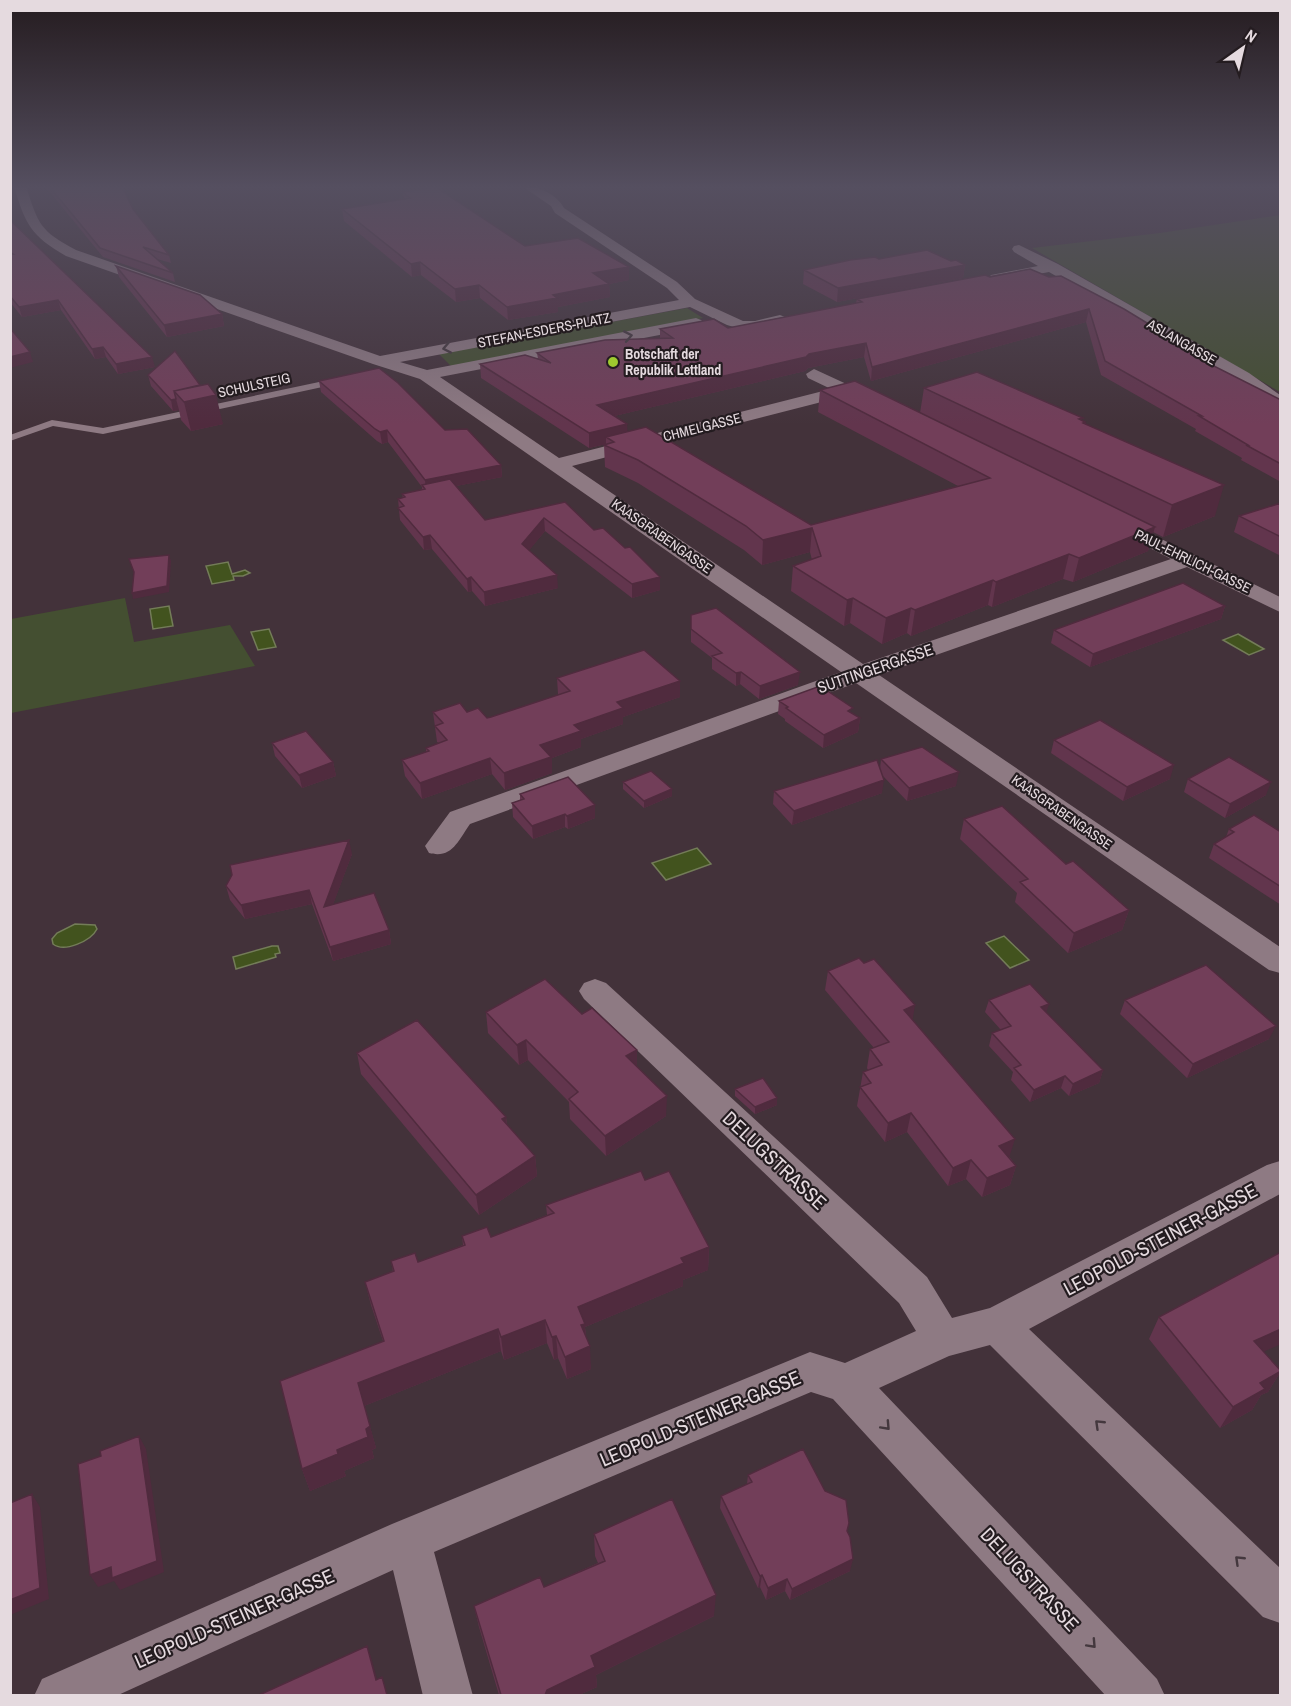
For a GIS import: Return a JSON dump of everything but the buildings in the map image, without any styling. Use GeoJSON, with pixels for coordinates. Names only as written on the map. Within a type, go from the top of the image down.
{"type":"FeatureCollection","features":[{"type":"Feature","properties":{"kind":"street","name":"KAASGRABENGASSE"},"geometry":{"type":"LineString","coordinates":[[105,266],[378,367],[400,368],[426,375],[1281,962]]}},
{"type":"Feature","properties":{"kind":"street"},"geometry":{"type":"LineString","coordinates":[[643,266],[672,285],[690,302],[703,304],[725,318],[747,326],[791,317]]}},
{"type":"Feature","properties":{"kind":"street"},"geometry":{"type":"LineString","coordinates":[[983,280],[1053,267]]}},
{"type":"Feature","properties":{"kind":"street","name":"ASLANGASSE"},"geometry":{"type":"LineString","coordinates":[[1053,267],[1243,377],[1281,403]]}},
{"type":"Feature","properties":{"kind":"street","name":"STEFAN-ESDERS-PLATZ"},"geometry":{"type":"LineString","coordinates":[[378,367],[690,302]]}},
{"type":"Feature","properties":{"kind":"street","name":"STEFAN-ESDERS-PLATZ"},"geometry":{"type":"LineString","coordinates":[[426,375],[725,318]]}},
{"type":"Feature","properties":{"kind":"street"},"geometry":{"type":"LineString","coordinates":[[814,374],[889,411]]}},
{"type":"Feature","properties":{"kind":"street","name":"CHMELGASSE"},"geometry":{"type":"LineString","coordinates":[[558,464],[847,390]]}},
{"type":"Feature","properties":{"kind":"street","name":"PAUL-EHRLICH-GASSE"},"geometry":{"type":"LineString","coordinates":[[1101,516],[1281,605]]}},
{"type":"Feature","properties":{"kind":"street","name":"SUTTINGERGASSE"},"geometry":{"type":"LineString","coordinates":[[439,846],[460,818],[860,673],[1190,560]]}},
{"type":"Feature","properties":{"kind":"street","name":"DELUGSTRASSE"},"geometry":{"type":"LineString","coordinates":[[595,991],[913,1290],[943,1339]]}},
{"type":"Feature","properties":{"kind":"street","name":"LEOPOLD-STEINER-GASSE"},"geometry":{"type":"LineString","coordinates":[[59,1695],[408,1540],[810,1372],[846,1383],[943,1339],[997,1325],[1281,1176]]}},
{"type":"Feature","properties":{"kind":"street"},"geometry":{"type":"LineString","coordinates":[[997,1325],[1281,1600]]}},
{"type":"Feature","properties":{"kind":"street","name":"DELUGSTRASSE"},"geometry":{"type":"LineString","coordinates":[[846,1383],[1140,1695]]}},
{"type":"Feature","properties":{"kind":"street"},"geometry":{"type":"LineString","coordinates":[[408,1540],[448,1695]]}},
{"type":"Feature","properties":{"kind":"lane","name":"SCHULSTEIG"},"geometry":{"type":"LineString","coordinates":[[10,438],[51,423],[103,431],[344,379]]}},
{"type":"Feature","properties":{"kind":"shaded area"},"geometry":{"type":"Polygon","coordinates":[[[1062,266],[1280,266],[1280,392],[1062,266]]]}},
{"type":"Feature","properties":{"kind":"shaded area"},"geometry":{"type":"Polygon","coordinates":[[[687,308],[703,318],[451,366],[439,354],[687,308]]]}},
{"type":"Feature","properties":{"kind":"shaded area"},"geometry":{"type":"Polygon","coordinates":[[[228,562],[232,574],[245,570],[250,573],[233,576],[234,580],[212,584],[206,566],[228,562]]]}},
{"type":"Feature","properties":{"kind":"shaded area"},"geometry":{"type":"Polygon","coordinates":[[[125,598],[134,642],[230,625],[255,666],[11,713],[11,619],[125,598]]]}},
{"type":"Feature","properties":{"kind":"shaded area"},"geometry":{"type":"Polygon","coordinates":[[[169,606],[173,626],[153,629],[150,609],[169,606]]]}},
{"type":"Feature","properties":{"kind":"shaded area"},"geometry":{"type":"Polygon","coordinates":[[[269,629],[276,647],[258,650],[251,632],[269,629]]]}},
{"type":"Feature","properties":{"kind":"shaded area"},"geometry":{"type":"Polygon","coordinates":[[[1238,634],[1264,649],[1249,655],[1223,640],[1238,634]]]}},
{"type":"Feature","properties":{"kind":"shaded area"},"geometry":{"type":"Polygon","coordinates":[[[697,848],[711,864],[666,880],[652,863],[697,848]]]}},
{"type":"Feature","properties":{"kind":"shaded area"},"geometry":{"type":"Polygon","coordinates":[[[75,924],[95,925],[97,929],[89,938],[77,944],[64,947],[53,944],[52,939],[57,933],[75,924]]]}},
{"type":"Feature","properties":{"kind":"shaded area"},"geometry":{"type":"Polygon","coordinates":[[[1004,936],[1029,960],[1010,968],[986,943],[1004,936]]]}},
{"type":"Feature","properties":{"kind":"shaded area"},"geometry":{"type":"Polygon","coordinates":[[[278,946],[280,953],[275,954],[276,957],[236,969],[233,957],[278,946]]]}},
{"type":"Feature","properties":{"kind":"place","name":"Botschaft der Republik Lettland"},"geometry":{"type":"Point","coordinates":[613,362]}}]}
